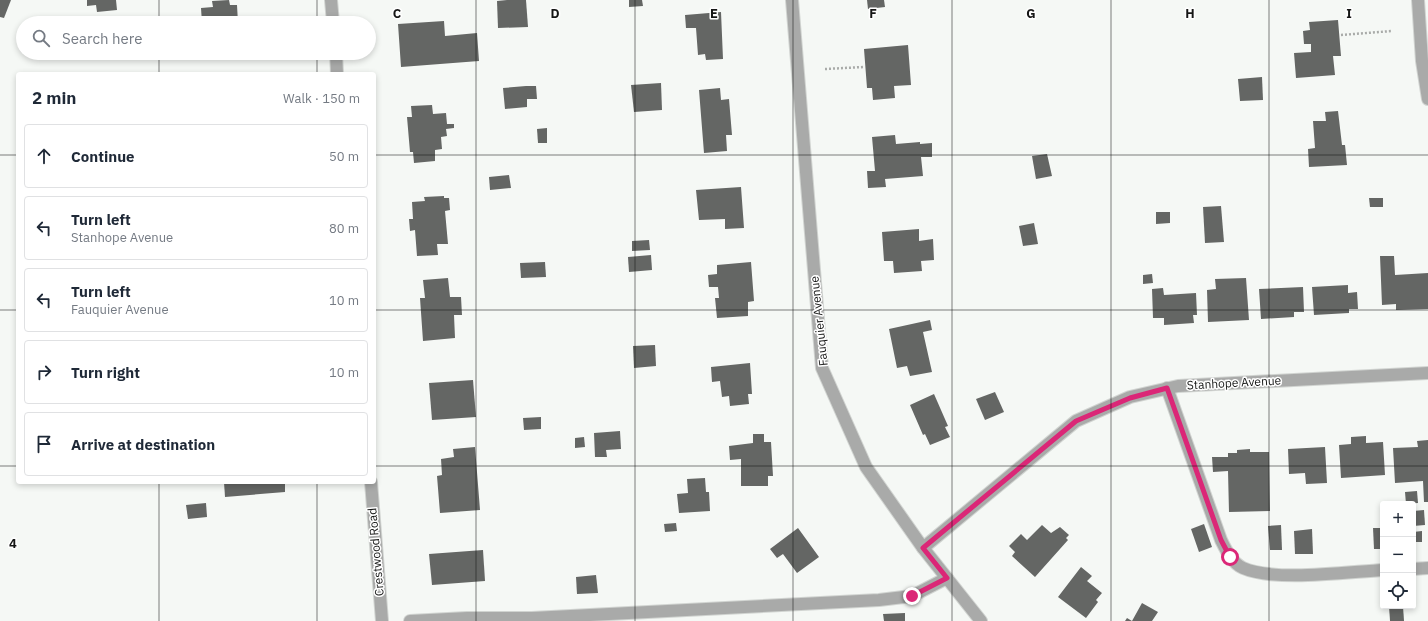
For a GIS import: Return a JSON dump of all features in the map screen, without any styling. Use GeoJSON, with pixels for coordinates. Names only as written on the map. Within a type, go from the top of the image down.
{"type":"FeatureCollection","features":[{"type":"Feature","properties":{"kind":"street"},"geometry":{"type":"LineString","coordinates":[[332,0],[333,16]]}},
{"type":"Feature","properties":{"kind":"street","name":"Fauquier Avenue"},"geometry":{"type":"LineString","coordinates":[[792,0],[822,368],[866,467],[923,548],[981,621]]}},
{"type":"Feature","properties":{"kind":"street"},"geometry":{"type":"LineString","coordinates":[[1418,0],[1422,61],[1428,99]]}},
{"type":"Feature","properties":{"kind":"street"},"geometry":{"type":"LineString","coordinates":[[337,60],[338,72]]}},
{"type":"Feature","properties":{"kind":"street","name":"Stanhope Avenue"},"geometry":{"type":"LineString","coordinates":[[923,548],[1076,421],[1130,398],[1178,386],[1428,372]]}},
{"type":"Feature","properties":{"kind":"street"},"geometry":{"type":"LineString","coordinates":[[1167,388],[1221,540],[1230,557],[1242,568],[1284,575],[1380,570]]}},
{"type":"Feature","properties":{"kind":"street","name":"Crestwood Road"},"geometry":{"type":"LineString","coordinates":[[371,484],[382,621]]}},
{"type":"Feature","properties":{"kind":"street"},"geometry":{"type":"LineString","coordinates":[[1416,569],[1428,568]]}},
{"type":"Feature","properties":{"kind":"street"},"geometry":{"type":"LineString","coordinates":[[410,621],[467,618],[532,618],[879,600],[912,596],[947,578]]}},
{"type":"Feature","properties":{"kind":"path"},"geometry":{"type":"LineString","coordinates":[[1341,35],[1392,31]]}},
{"type":"Feature","properties":{"kind":"path"},"geometry":{"type":"LineString","coordinates":[[825,69],[864,66]]}},
{"type":"Feature","properties":{"kind":"building"},"geometry":{"type":"Polygon","coordinates":[[[0,0],[11,0],[4,18],[0,17],[0,0]]]}},
{"type":"Feature","properties":{"kind":"building"},"geometry":{"type":"Polygon","coordinates":[[[87,0],[116,0],[117,10],[97,12],[96,5],[87,6],[87,0]]]}},
{"type":"Feature","properties":{"kind":"building"},"geometry":{"type":"Polygon","coordinates":[[[229,0],[230,5],[237,5],[238,16],[202,16],[201,8],[213,7],[212,1],[229,0]]]}},
{"type":"Feature","properties":{"kind":"building"},"geometry":{"type":"Polygon","coordinates":[[[526,0],[528,27],[498,28],[497,1],[526,0]]]}},
{"type":"Feature","properties":{"kind":"building"},"geometry":{"type":"Polygon","coordinates":[[[629,0],[642,0],[643,6],[629,7],[629,0]]]}},
{"type":"Feature","properties":{"kind":"building"},"geometry":{"type":"Polygon","coordinates":[[[867,0],[884,0],[885,7],[868,9],[867,0]]]}},
{"type":"Feature","properties":{"kind":"building"},"geometry":{"type":"Polygon","coordinates":[[[721,12],[723,59],[706,60],[705,54],[698,55],[696,28],[686,28],[685,15],[721,12]]]}},
{"type":"Feature","properties":{"kind":"building"},"geometry":{"type":"Polygon","coordinates":[[[1338,20],[1341,56],[1333,56],[1335,75],[1296,78],[1294,53],[1311,52],[1311,44],[1304,44],[1303,31],[1310,30],[1309,22],[1338,20]]]}},
{"type":"Feature","properties":{"kind":"building"},"geometry":{"type":"Polygon","coordinates":[[[444,21],[445,36],[477,33],[479,61],[401,67],[398,24],[444,21]]]}},
{"type":"Feature","properties":{"kind":"building"},"geometry":{"type":"Polygon","coordinates":[[[908,45],[911,85],[894,86],[895,98],[873,100],[872,88],[867,88],[864,49],[908,45]]]}},
{"type":"Feature","properties":{"kind":"building"},"geometry":{"type":"Polygon","coordinates":[[[1262,77],[1263,100],[1240,101],[1238,79],[1262,77]]]}},
{"type":"Feature","properties":{"kind":"building"},"geometry":{"type":"Polygon","coordinates":[[[661,83],[662,110],[634,112],[631,85],[661,83]]]}},
{"type":"Feature","properties":{"kind":"building"},"geometry":{"type":"Polygon","coordinates":[[[536,86],[537,99],[527,99],[527,107],[505,109],[503,88],[536,86]]]}},
{"type":"Feature","properties":{"kind":"building"},"geometry":{"type":"Polygon","coordinates":[[[720,88],[721,100],[729,99],[732,135],[726,135],[727,151],[704,153],[699,90],[720,88]]]}},
{"type":"Feature","properties":{"kind":"building"},"geometry":{"type":"Polygon","coordinates":[[[432,105],[433,114],[446,113],[447,124],[454,124],[454,128],[446,129],[447,136],[441,137],[442,149],[435,150],[435,161],[414,163],[413,152],[410,152],[407,117],[412,117],[411,106],[432,105]]]}},
{"type":"Feature","properties":{"kind":"building"},"geometry":{"type":"Polygon","coordinates":[[[1338,111],[1342,145],[1345,145],[1347,165],[1309,167],[1308,149],[1315,148],[1313,121],[1326,121],[1325,112],[1338,111]]]}},
{"type":"Feature","properties":{"kind":"building"},"geometry":{"type":"Polygon","coordinates":[[[547,128],[547,143],[538,143],[537,129],[547,128]]]}},
{"type":"Feature","properties":{"kind":"building"},"geometry":{"type":"Polygon","coordinates":[[[895,135],[896,144],[920,142],[920,144],[932,143],[932,157],[921,157],[923,176],[885,179],[886,187],[868,188],[867,171],[875,171],[872,137],[895,135]]]}},
{"type":"Feature","properties":{"kind":"building"},"geometry":{"type":"Polygon","coordinates":[[[1047,154],[1052,176],[1036,179],[1032,156],[1047,154]]]}},
{"type":"Feature","properties":{"kind":"building"},"geometry":{"type":"Polygon","coordinates":[[[509,175],[511,188],[490,190],[489,177],[509,175]]]}},
{"type":"Feature","properties":{"kind":"building"},"geometry":{"type":"Polygon","coordinates":[[[741,187],[744,228],[725,229],[725,219],[699,220],[696,190],[741,187]]]}},
{"type":"Feature","properties":{"kind":"building"},"geometry":{"type":"Polygon","coordinates":[[[444,196],[444,198],[449,198],[450,210],[445,211],[448,244],[437,244],[438,255],[417,256],[415,230],[410,231],[409,219],[413,219],[412,202],[425,201],[424,197],[444,196]]]}},
{"type":"Feature","properties":{"kind":"building"},"geometry":{"type":"Polygon","coordinates":[[[1369,198],[1383,198],[1383,207],[1370,207],[1369,198]]]}},
{"type":"Feature","properties":{"kind":"building"},"geometry":{"type":"Polygon","coordinates":[[[1221,206],[1224,242],[1205,243],[1203,207],[1221,206]]]}},
{"type":"Feature","properties":{"kind":"building"},"geometry":{"type":"Polygon","coordinates":[[[1156,212],[1170,212],[1170,223],[1156,224],[1156,212]]]}},
{"type":"Feature","properties":{"kind":"building"},"geometry":{"type":"Polygon","coordinates":[[[1034,223],[1038,244],[1023,246],[1019,226],[1034,223]]]}},
{"type":"Feature","properties":{"kind":"building"},"geometry":{"type":"Polygon","coordinates":[[[919,229],[919,241],[933,239],[934,260],[921,261],[922,271],[894,273],[893,261],[884,261],[882,232],[919,229]]]}},
{"type":"Feature","properties":{"kind":"building"},"geometry":{"type":"Polygon","coordinates":[[[649,240],[650,250],[632,251],[632,241],[649,240]]]}},
{"type":"Feature","properties":{"kind":"building"},"geometry":{"type":"Polygon","coordinates":[[[651,255],[652,270],[629,272],[628,257],[651,255]]]}},
{"type":"Feature","properties":{"kind":"building"},"geometry":{"type":"Polygon","coordinates":[[[1380,256],[1394,256],[1395,275],[1428,273],[1428,309],[1396,310],[1396,304],[1382,305],[1380,256]]]}},
{"type":"Feature","properties":{"kind":"building"},"geometry":{"type":"Polygon","coordinates":[[[545,262],[546,277],[521,278],[520,263],[545,262]]]}},
{"type":"Feature","properties":{"kind":"building"},"geometry":{"type":"Polygon","coordinates":[[[751,262],[754,301],[748,302],[748,316],[717,318],[715,298],[719,298],[718,287],[709,287],[708,275],[717,274],[717,265],[751,262]]]}},
{"type":"Feature","properties":{"kind":"building"},"geometry":{"type":"Polygon","coordinates":[[[1152,274],[1153,283],[1143,284],[1143,275],[1152,274]]]}},
{"type":"Feature","properties":{"kind":"building"},"geometry":{"type":"Polygon","coordinates":[[[448,278],[450,297],[461,297],[462,315],[454,315],[455,338],[423,341],[420,298],[425,298],[423,280],[448,278]]]}},
{"type":"Feature","properties":{"kind":"building"},"geometry":{"type":"Polygon","coordinates":[[[1246,278],[1249,320],[1208,322],[1207,290],[1216,289],[1215,279],[1246,278]]]}},
{"type":"Feature","properties":{"kind":"building"},"geometry":{"type":"Polygon","coordinates":[[[1348,285],[1348,293],[1357,292],[1358,309],[1349,309],[1349,313],[1314,315],[1312,287],[1348,285]]]}},
{"type":"Feature","properties":{"kind":"building"},"geometry":{"type":"Polygon","coordinates":[[[1303,287],[1304,312],[1294,312],[1294,317],[1261,319],[1259,289],[1303,287]]]}},
{"type":"Feature","properties":{"kind":"building"},"geometry":{"type":"Polygon","coordinates":[[[1163,288],[1164,295],[1196,293],[1197,315],[1193,315],[1194,323],[1164,325],[1164,318],[1153,318],[1152,289],[1163,288]]]}},
{"type":"Feature","properties":{"kind":"building"},"geometry":{"type":"Polygon","coordinates":[[[930,320],[932,330],[923,332],[932,372],[910,376],[907,366],[897,368],[889,329],[930,320]]]}},
{"type":"Feature","properties":{"kind":"building"},"geometry":{"type":"Polygon","coordinates":[[[655,345],[656,366],[634,368],[633,346],[655,345]]]}},
{"type":"Feature","properties":{"kind":"building"},"geometry":{"type":"Polygon","coordinates":[[[750,363],[752,394],[748,394],[749,404],[730,406],[729,396],[722,397],[720,381],[712,382],[711,367],[750,363]]]}},
{"type":"Feature","properties":{"kind":"building"},"geometry":{"type":"Polygon","coordinates":[[[473,380],[476,417],[432,420],[429,383],[473,380]]]}},
{"type":"Feature","properties":{"kind":"building"},"geometry":{"type":"Polygon","coordinates":[[[995,392],[1004,412],[985,420],[976,399],[995,392]]]}},
{"type":"Feature","properties":{"kind":"building"},"geometry":{"type":"Polygon","coordinates":[[[934,394],[948,426],[945,427],[950,437],[930,445],[925,434],[923,435],[910,405],[934,394]]]}},
{"type":"Feature","properties":{"kind":"building"},"geometry":{"type":"Polygon","coordinates":[[[541,417],[541,429],[524,430],[523,418],[541,417]]]}},
{"type":"Feature","properties":{"kind":"building"},"geometry":{"type":"Polygon","coordinates":[[[620,431],[621,449],[606,450],[607,457],[595,457],[594,433],[620,431]]]}},
{"type":"Feature","properties":{"kind":"building"},"geometry":{"type":"Polygon","coordinates":[[[753,434],[764,434],[764,442],[771,442],[773,476],[768,476],[768,486],[741,486],[741,459],[730,460],[729,446],[753,443],[753,434]]]}},
{"type":"Feature","properties":{"kind":"building"},"geometry":{"type":"Polygon","coordinates":[[[1366,436],[1366,443],[1383,442],[1385,475],[1341,478],[1339,445],[1351,444],[1351,437],[1366,436]]]}},
{"type":"Feature","properties":{"kind":"building"},"geometry":{"type":"Polygon","coordinates":[[[584,437],[585,447],[575,448],[575,438],[584,437]]]}},
{"type":"Feature","properties":{"kind":"building"},"geometry":{"type":"Polygon","coordinates":[[[1428,440],[1428,502],[1424,502],[1423,481],[1395,483],[1393,448],[1418,447],[1417,441],[1428,440]]]}},
{"type":"Feature","properties":{"kind":"building"},"geometry":{"type":"Polygon","coordinates":[[[475,447],[480,510],[440,513],[437,476],[442,475],[441,459],[454,457],[453,449],[475,447]]]}},
{"type":"Feature","properties":{"kind":"building"},"geometry":{"type":"Polygon","coordinates":[[[1325,447],[1327,483],[1306,484],[1305,473],[1289,474],[1288,449],[1325,447]]]}},
{"type":"Feature","properties":{"kind":"building"},"geometry":{"type":"Polygon","coordinates":[[[1250,449],[1250,452],[1269,452],[1270,511],[1229,512],[1228,471],[1213,472],[1212,457],[1228,457],[1228,453],[1237,453],[1237,450],[1250,449]]]}},
{"type":"Feature","properties":{"kind":"building"},"geometry":{"type":"Polygon","coordinates":[[[705,478],[706,492],[709,492],[710,511],[679,513],[677,494],[688,493],[687,479],[705,478]]]}},
{"type":"Feature","properties":{"kind":"building"},"geometry":{"type":"Polygon","coordinates":[[[224,484],[285,484],[285,492],[225,497],[224,484]]]}},
{"type":"Feature","properties":{"kind":"building"},"geometry":{"type":"Polygon","coordinates":[[[1417,491],[1418,503],[1416,503],[1416,501],[1406,501],[1405,492],[1417,491]]]}},
{"type":"Feature","properties":{"kind":"building"},"geometry":{"type":"Polygon","coordinates":[[[206,503],[207,517],[188,519],[186,505],[206,503]]]}},
{"type":"Feature","properties":{"kind":"building"},"geometry":{"type":"Polygon","coordinates":[[[1424,510],[1425,525],[1416,526],[1416,511],[1424,510]]]}},
{"type":"Feature","properties":{"kind":"building"},"geometry":{"type":"Polygon","coordinates":[[[676,523],[677,531],[665,532],[664,524],[676,523]]]}},
{"type":"Feature","properties":{"kind":"building"},"geometry":{"type":"Polygon","coordinates":[[[1204,524],[1212,547],[1199,552],[1191,529],[1204,524]]]}},
{"type":"Feature","properties":{"kind":"building"},"geometry":{"type":"Polygon","coordinates":[[[1042,525],[1051,533],[1060,527],[1069,535],[1066,538],[1068,540],[1035,577],[1012,556],[1015,552],[1009,546],[1021,534],[1027,540],[1042,525]]]}},
{"type":"Feature","properties":{"kind":"building"},"geometry":{"type":"Polygon","coordinates":[[[1281,525],[1282,550],[1270,550],[1268,526],[1281,525]]]}},
{"type":"Feature","properties":{"kind":"building"},"geometry":{"type":"Polygon","coordinates":[[[798,528],[819,557],[797,573],[783,554],[777,558],[770,549],[798,528]]]}},
{"type":"Feature","properties":{"kind":"building"},"geometry":{"type":"Polygon","coordinates":[[[1373,528],[1380,528],[1380,549],[1374,549],[1373,528]]]}},
{"type":"Feature","properties":{"kind":"building"},"geometry":{"type":"Polygon","coordinates":[[[1312,529],[1313,554],[1295,554],[1294,531],[1312,529]]]}},
{"type":"Feature","properties":{"kind":"building"},"geometry":{"type":"Polygon","coordinates":[[[1422,531],[1422,542],[1416,542],[1416,532],[1422,531]]]}},
{"type":"Feature","properties":{"kind":"building"},"geometry":{"type":"Polygon","coordinates":[[[483,550],[485,581],[432,585],[429,554],[483,550]]]}},
{"type":"Feature","properties":{"kind":"building"},"geometry":{"type":"Polygon","coordinates":[[[1081,567],[1092,576],[1087,581],[1102,593],[1096,600],[1098,602],[1086,618],[1058,597],[1081,567]]]}},
{"type":"Feature","properties":{"kind":"building"},"geometry":{"type":"Polygon","coordinates":[[[596,575],[598,593],[577,594],[576,577],[596,575]]]}},
{"type":"Feature","properties":{"kind":"building"},"geometry":{"type":"Polygon","coordinates":[[[1142,603],[1158,612],[1152,621],[1132,621],[1142,603]]]}},
{"type":"Feature","properties":{"kind":"building"},"geometry":{"type":"Polygon","coordinates":[[[1389,609],[1403,609],[1404,621],[1390,621],[1389,609]]]}},
{"type":"Feature","properties":{"kind":"building"},"geometry":{"type":"Polygon","coordinates":[[[905,613],[905,621],[884,621],[883,614],[905,613]]]}},
{"type":"Feature","properties":{"kind":"building"},"geometry":{"type":"Polygon","coordinates":[[[1127,618],[1132,621],[1125,621],[1127,618]]]}},
{"type":"Feature","properties":{"kind":"route"},"geometry":{"type":"LineString","coordinates":[[912,596],[947,578],[923,548],[1076,421],[1130,398],[1167,388],[1221,540],[1230,557]]}}]}
